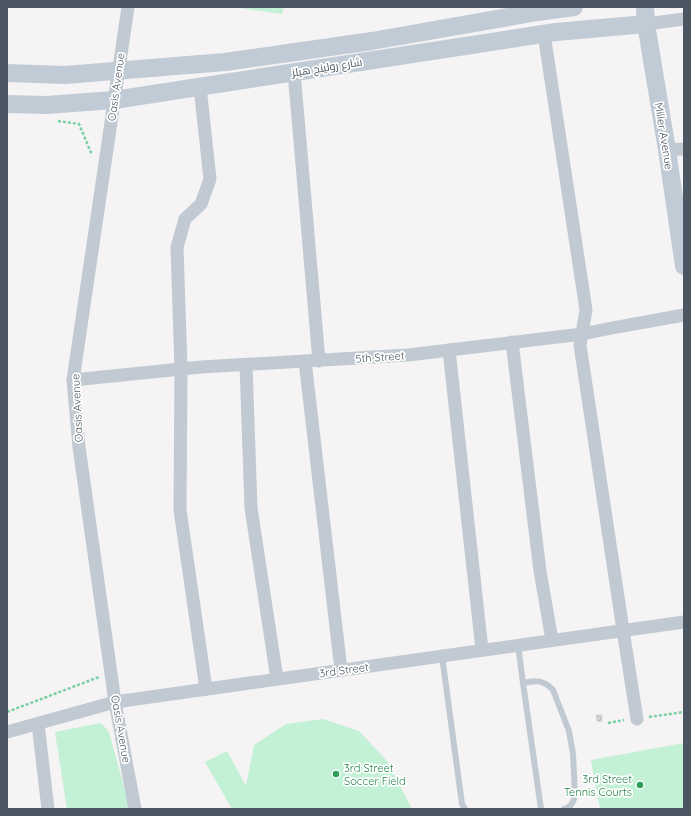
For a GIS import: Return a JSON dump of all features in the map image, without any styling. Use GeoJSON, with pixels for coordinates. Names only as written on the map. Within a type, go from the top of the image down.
{"type":"FeatureCollection","features":[{"type":"Feature","properties":{"kind":"main road","name":"شارع رولينج هيلز"},"geometry":{"type":"LineString","coordinates":[[7,73],[65,75],[225,62],[372,41],[536,10],[574,7]]}},
{"type":"Feature","properties":{"kind":"main road","name":"شارع رولينج هيلز"},"geometry":{"type":"LineString","coordinates":[[7,104],[47,105],[114,100],[544,34],[646,15]]}},
{"type":"Feature","properties":{"kind":"main road","name":"Miller Avenue"},"geometry":{"type":"LineString","coordinates":[[646,15],[675,150],[683,256]]}},
{"type":"Feature","properties":{"kind":"street","name":"Oasis Avenue"},"geometry":{"type":"LineString","coordinates":[[128,7],[73,380],[79,447],[115,702],[136,809]]}},
{"type":"Feature","properties":{"kind":"street"},"geometry":{"type":"LineString","coordinates":[[646,15],[684,19]]}},
{"type":"Feature","properties":{"kind":"street"},"geometry":{"type":"LineString","coordinates":[[544,34],[586,310],[580,345],[622,630],[637,719]]}},
{"type":"Feature","properties":{"kind":"street"},"geometry":{"type":"LineString","coordinates":[[294,72],[319,361]]}},
{"type":"Feature","properties":{"kind":"street"},"geometry":{"type":"LineString","coordinates":[[200,87],[210,178],[201,204],[186,219],[176,247],[181,369],[180,510],[206,690]]}},
{"type":"Feature","properties":{"kind":"street","name":"5th Street"},"geometry":{"type":"LineString","coordinates":[[73,380],[246,364],[305,362],[408,355],[582,334],[684,315]]}},
{"type":"Feature","properties":{"kind":"street"},"geometry":{"type":"LineString","coordinates":[[512,342],[540,571],[552,640]]}},
{"type":"Feature","properties":{"kind":"street"},"geometry":{"type":"LineString","coordinates":[[449,350],[482,650]]}},
{"type":"Feature","properties":{"kind":"street"},"geometry":{"type":"LineString","coordinates":[[305,362],[340,670]]}},
{"type":"Feature","properties":{"kind":"street"},"geometry":{"type":"LineString","coordinates":[[246,364],[251,508],[277,679]]}},
{"type":"Feature","properties":{"kind":"street","name":"3rd Street"},"geometry":{"type":"LineString","coordinates":[[7,732],[115,702],[684,622]]}},
{"type":"Feature","properties":{"kind":"street"},"geometry":{"type":"LineString","coordinates":[[38,724],[48,809]]}},
{"type":"Feature","properties":{"kind":"lane"},"geometry":{"type":"LineString","coordinates":[[518,645],[541,809]]}},
{"type":"Feature","properties":{"kind":"lane"},"geometry":{"type":"LineString","coordinates":[[442,656],[462,804],[465,809]]}},
{"type":"Feature","properties":{"kind":"lane"},"geometry":{"type":"LineString","coordinates":[[523,682],[537,681],[549,685],[553,690],[569,731],[573,754],[575,796],[573,803],[568,808],[564,809]]}},
{"type":"Feature","properties":{"kind":"green space"},"geometry":{"type":"Polygon","coordinates":[[[234,7],[284,7],[282,14],[234,7]]]}},
{"type":"Feature","properties":{"kind":"green space"},"geometry":{"type":"Polygon","coordinates":[[[323,719],[359,731],[387,761],[412,809],[232,809],[205,762],[227,751],[246,786],[254,745],[286,724],[323,719]]]}},
{"type":"Feature","properties":{"kind":"green space"},"geometry":{"type":"Polygon","coordinates":[[[101,723],[109,732],[130,809],[67,809],[55,732],[101,723]]]}},
{"type":"Feature","properties":{"kind":"green space","name":"3rd Street Tennis Courts"},"geometry":{"type":"Polygon","coordinates":[[[684,743],[684,809],[600,809],[591,760],[684,743]]]}},
{"type":"Feature","properties":{"kind":"building"},"geometry":{"type":"Polygon","coordinates":[[[596,715],[602,715],[602,722],[597,721],[596,715]]]}},
{"type":"Feature","properties":{"kind":"place","name":"3rd Street Soccer Field"},"geometry":{"type":"Point","coordinates":[336,774]}},
{"type":"Feature","properties":{"kind":"place","name":"3rd Street Tennis Courts"},"geometry":{"type":"Point","coordinates":[640,785]}}]}
